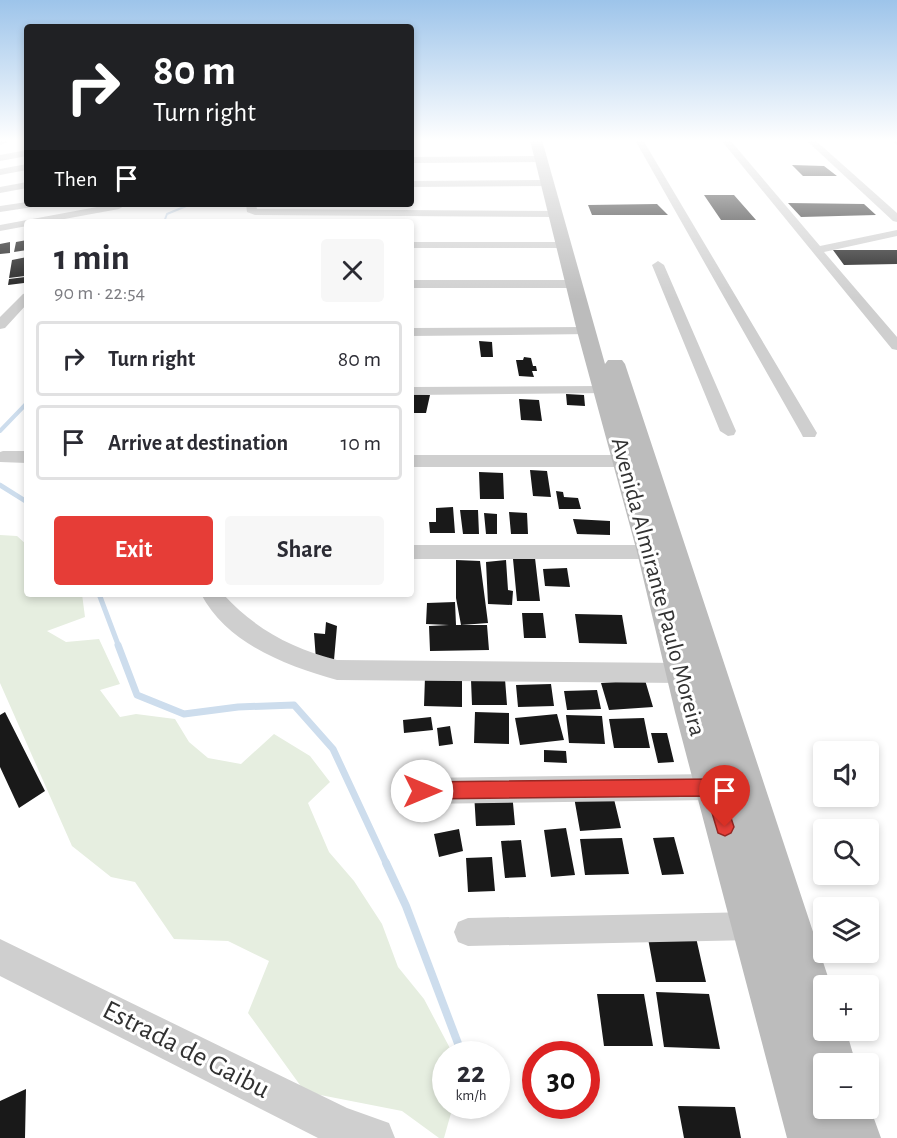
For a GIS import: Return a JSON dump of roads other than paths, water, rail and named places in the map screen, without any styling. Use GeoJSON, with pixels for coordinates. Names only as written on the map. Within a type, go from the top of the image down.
{"type":"FeatureCollection","features":[{"type":"Feature","properties":{"kind":"main road","name":"Avenida Almirante Paulo Moreira"},"geometry":{"type":"LineString","coordinates":[[549,193],[811,1138]]}},
{"type":"Feature","properties":{"kind":"main road"},"geometry":{"type":"LineString","coordinates":[[565,193],[593,292]]}},
{"type":"Feature","properties":{"kind":"main road","name":"Avenida Almirante Paulo Moreira"},"geometry":{"type":"LineString","coordinates":[[611,351],[686,583],[813,994]]}},
{"type":"Feature","properties":{"kind":"main road"},"geometry":{"type":"LineString","coordinates":[[851,1119],[857,1138]]}},
{"type":"Feature","properties":{"kind":"street"},"geometry":{"type":"LineString","coordinates":[[670,193],[809,433]]}},
{"type":"Feature","properties":{"kind":"street"},"geometry":{"type":"LineString","coordinates":[[769,193],[897,346]]}},
{"type":"Feature","properties":{"kind":"street"},"geometry":{"type":"LineString","coordinates":[[868,193],[897,219]]}},
{"type":"Feature","properties":{"kind":"street"},"geometry":{"type":"LineString","coordinates":[[0,209],[24,205]]}},
{"type":"Feature","properties":{"kind":"street"},"geometry":{"type":"LineString","coordinates":[[54,219],[110,207]]}},
{"type":"Feature","properties":{"kind":"street"},"geometry":{"type":"LineString","coordinates":[[105,219],[117,207]]}},
{"type":"Feature","properties":{"kind":"street"},"geometry":{"type":"LineString","coordinates":[[251,207],[251,210],[255,212],[555,214]]}},
{"type":"Feature","properties":{"kind":"street"},"geometry":{"type":"LineString","coordinates":[[0,228],[24,223]]}},
{"type":"Feature","properties":{"kind":"street"},"geometry":{"type":"LineString","coordinates":[[817,250],[897,233]]}},
{"type":"Feature","properties":{"kind":"street"},"geometry":{"type":"LineString","coordinates":[[414,245],[565,245]]}},
{"type":"Feature","properties":{"kind":"street"},"geometry":{"type":"LineString","coordinates":[[658,265],[728,431]]}},
{"type":"Feature","properties":{"kind":"street"},"geometry":{"type":"LineString","coordinates":[[414,284],[575,284]]}},
{"type":"Feature","properties":{"kind":"street"},"geometry":{"type":"LineString","coordinates":[[0,325],[24,300]]}},
{"type":"Feature","properties":{"kind":"street"},"geometry":{"type":"LineString","coordinates":[[414,332],[586,331]]}},
{"type":"Feature","properties":{"kind":"street"},"geometry":{"type":"LineString","coordinates":[[414,391],[604,390]]}},
{"type":"Feature","properties":{"kind":"street"},"geometry":{"type":"LineString","coordinates":[[3,457],[24,457]]}},
{"type":"Feature","properties":{"kind":"street"},"geometry":{"type":"LineString","coordinates":[[414,461],[622,461]]}},
{"type":"Feature","properties":{"kind":"street"},"geometry":{"type":"LineString","coordinates":[[414,552],[650,552]]}},
{"type":"Feature","properties":{"kind":"street"},"geometry":{"type":"LineString","coordinates":[[214,597],[228,614],[261,641],[298,660],[337,670],[681,672]]}},
{"type":"Feature","properties":{"kind":"street"},"geometry":{"type":"LineString","coordinates":[[422,791],[713,787]]}},
{"type":"Feature","properties":{"kind":"street"},"geometry":{"type":"LineString","coordinates":[[468,932],[753,926]]}},
{"type":"Feature","properties":{"kind":"street","name":"Estrada de Gaibu"},"geometry":{"type":"LineString","coordinates":[[0,957],[340,1127],[374,1138]]}},
{"type":"Feature","properties":{"kind":"waterway"},"geometry":{"type":"LineString","coordinates":[[165,219],[167,214],[184,207]]}},
{"type":"Feature","properties":{"kind":"waterway"},"geometry":{"type":"LineString","coordinates":[[0,431],[24,406]]}},
{"type":"Feature","properties":{"kind":"waterway"},"geometry":{"type":"LineString","coordinates":[[0,485],[24,500]]}},
{"type":"Feature","properties":{"kind":"waterway"},"geometry":{"type":"LineString","coordinates":[[100,597],[119,647]]}},
{"type":"Feature","properties":{"kind":"waterway"},"geometry":{"type":"LineString","coordinates":[[118,645],[137,695],[184,714],[238,707],[294,705],[333,749],[387,865]]}},
{"type":"Feature","properties":{"kind":"waterway"},"geometry":{"type":"LineString","coordinates":[[386,863],[406,906],[457,1041]]}}]}
